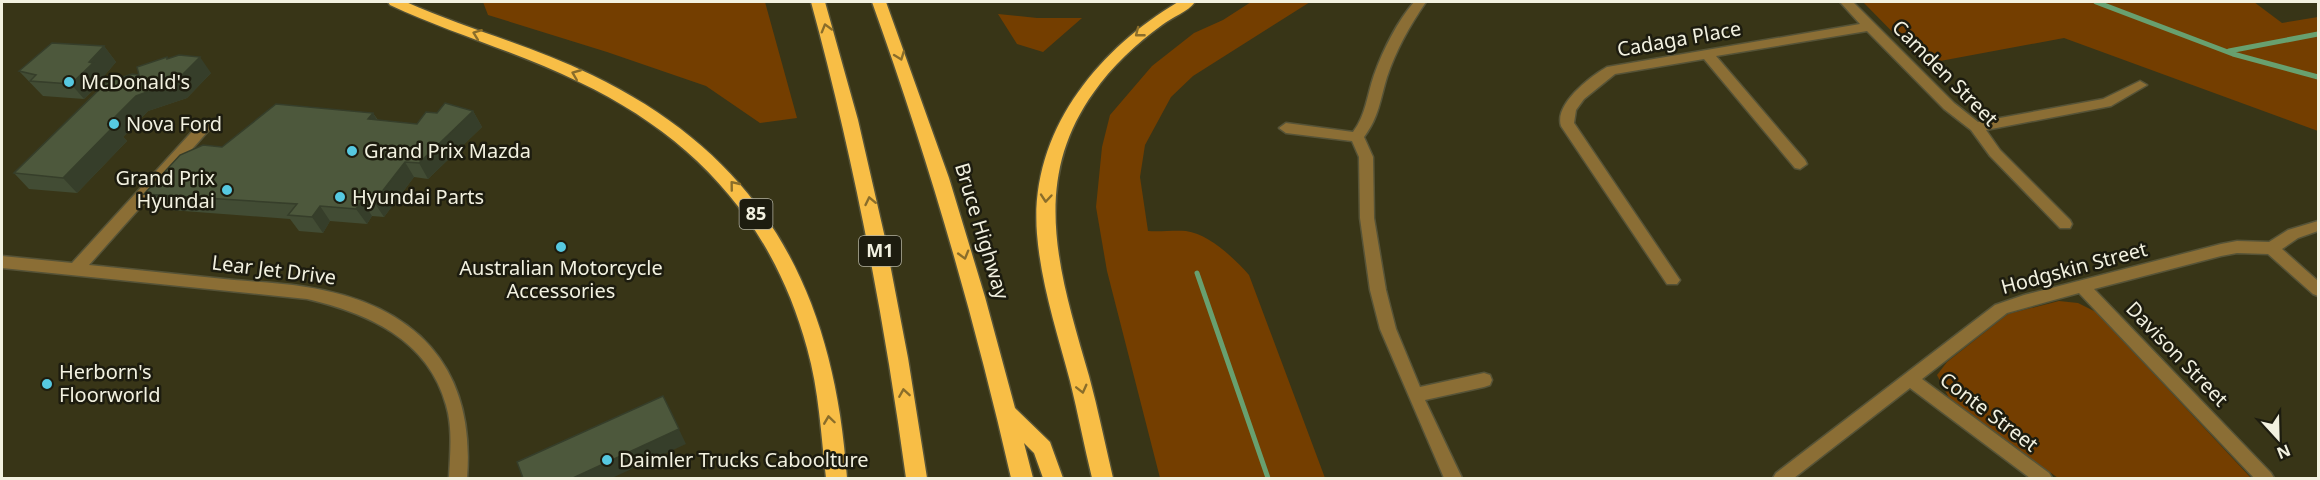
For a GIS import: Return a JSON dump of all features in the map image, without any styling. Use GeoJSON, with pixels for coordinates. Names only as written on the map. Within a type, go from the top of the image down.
{"type":"FeatureCollection","features":[{"type":"Feature","properties":{"kind":"highway","name":"85"},"geometry":{"type":"LineString","coordinates":[[395,2],[608,88],[648,111],[676,132],[728,178],[771,237],[796,288],[808,321],[825,387],[837,478]]}},
{"type":"Feature","properties":{"kind":"highway","name":"M1"},"geometry":{"type":"LineString","coordinates":[[818,2],[870,199],[917,478]]}},
{"type":"Feature","properties":{"kind":"highway","name":"Bruce Highway"},"geometry":{"type":"LineString","coordinates":[[879,2],[935,159],[984,322],[1022,478]]}},
{"type":"Feature","properties":{"kind":"highway"},"geometry":{"type":"LineString","coordinates":[[1102,478],[1048,255],[1045,211],[1047,186],[1058,140],[1082,95],[1098,73],[1136,36],[1188,2]]}},
{"type":"Feature","properties":{"kind":"highway"},"geometry":{"type":"LineString","coordinates":[[1008,414],[1043,448],[1053,478]]}},
{"type":"Feature","properties":{"kind":"highway"},"geometry":{"type":"LineString","coordinates":[[905,478],[913,451]]}},
{"type":"Feature","properties":{"kind":"street"},"geometry":{"type":"LineString","coordinates":[[1357,137],[1369,121],[1381,75],[1407,18],[1420,2]]}},
{"type":"Feature","properties":{"kind":"street","name":"Camden Street"},"geometry":{"type":"LineString","coordinates":[[1846,2],[1949,105],[1976,127],[1995,153],[2065,224]]}},
{"type":"Feature","properties":{"kind":"street","name":"Cadaga Place"},"geometry":{"type":"LineString","coordinates":[[1672,280],[1570,129],[1566,116],[1569,110],[1603,74],[1618,69],[1870,26]]}},
{"type":"Feature","properties":{"kind":"street"},"geometry":{"type":"LineString","coordinates":[[1707,54],[1800,164]]}},
{"type":"Feature","properties":{"kind":"street"},"geometry":{"type":"LineString","coordinates":[[1976,127],[2106,103],[2140,85]]}},
{"type":"Feature","properties":{"kind":"street"},"geometry":{"type":"LineString","coordinates":[[76,269],[204,127]]}},
{"type":"Feature","properties":{"kind":"street"},"geometry":{"type":"LineString","coordinates":[[1286,128],[1357,137]]}},
{"type":"Feature","properties":{"kind":"street"},"geometry":{"type":"LineString","coordinates":[[1357,137],[1366,157],[1366,218],[1378,290],[1388,329],[1414,395],[1453,478]]}},
{"type":"Feature","properties":{"kind":"street","name":"Hodgskin Street"},"geometry":{"type":"LineString","coordinates":[[1782,478],[2001,309],[2229,249],[2272,248],[2293,234],[2319,226]]}},
{"type":"Feature","properties":{"kind":"street"},"geometry":{"type":"LineString","coordinates":[[2272,248],[2319,290]]}},
{"type":"Feature","properties":{"kind":"street","name":"Lear Jet Drive"},"geometry":{"type":"LineString","coordinates":[[2,262],[307,292],[343,300],[374,311],[413,336],[434,360],[442,375],[449,390],[458,426],[460,460],[458,478]]}},
{"type":"Feature","properties":{"kind":"street","name":"Davison Street"},"geometry":{"type":"LineString","coordinates":[[2082,286],[2265,478]]}},
{"type":"Feature","properties":{"kind":"street","name":"Conte Street"},"geometry":{"type":"LineString","coordinates":[[1910,379],[2043,478]]}},
{"type":"Feature","properties":{"kind":"street"},"geometry":{"type":"LineString","coordinates":[[1414,395],[1484,380]]}},
{"type":"Feature","properties":{"kind":"shaded area"},"geometry":{"type":"Polygon","coordinates":[[[483,2],[765,2],[797,118],[760,123],[706,86],[488,15],[483,2]]]}},
{"type":"Feature","properties":{"kind":"shaded area"},"geometry":{"type":"Polygon","coordinates":[[[1251,2],[1310,2],[1193,76],[1171,97],[1145,145],[1140,177],[1148,231],[1195,233],[1229,255],[1249,275],[1325,478],[1160,478],[1107,271],[1096,207],[1102,147],[1110,115],[1152,66],[1194,33],[1223,20],[1251,2]]]}},
{"type":"Feature","properties":{"kind":"shaded area"},"geometry":{"type":"Polygon","coordinates":[[[1863,2],[2254,2],[2282,23],[2318,17],[2318,131],[2064,38],[1924,64],[1863,2]]]}},
{"type":"Feature","properties":{"kind":"shaded area"},"geometry":{"type":"Polygon","coordinates":[[[998,14],[1037,18],[1082,18],[1043,52],[1017,44],[998,14]]]}},
{"type":"Feature","properties":{"kind":"shaded area"},"geometry":{"type":"Polygon","coordinates":[[[2059,301],[2078,303],[2096,312],[2251,478],[2058,478],[1950,400],[1937,375],[1947,362],[2008,314],[2059,301]]]}},
{"type":"Feature","properties":{"kind":"building"},"geometry":{"type":"Polygon","coordinates":[[[52,43],[104,46],[89,62],[93,63],[71,84],[30,81],[36,75],[19,71],[52,43]]]}},
{"type":"Feature","properties":{"kind":"building"},"geometry":{"type":"Polygon","coordinates":[[[179,55],[200,57],[175,82],[136,96],[108,124],[114,126],[63,178],[14,173],[106,83],[132,74],[139,75],[137,67],[179,55]]]}},
{"type":"Feature","properties":{"kind":"building"},"geometry":{"type":"Polygon","coordinates":[[[445,103],[473,111],[419,163],[405,162],[374,202],[362,201],[356,209],[320,206],[312,217],[288,215],[297,204],[144,194],[180,155],[203,145],[222,147],[276,104],[373,113],[368,119],[417,124],[426,112],[437,113],[445,103]]]}},
{"type":"Feature","properties":{"kind":"building"},"geometry":{"type":"Polygon","coordinates":[[[663,396],[679,429],[573,478],[523,478],[517,462],[663,396]]]}},
{"type":"Feature","properties":{"kind":"waterway"},"geometry":{"type":"LineString","coordinates":[[2096,2],[2233,54],[2318,77]]}},
{"type":"Feature","properties":{"kind":"waterway"},"geometry":{"type":"LineString","coordinates":[[2229,51],[2318,34]]}},
{"type":"Feature","properties":{"kind":"waterway"},"geometry":{"type":"LineString","coordinates":[[1197,273],[1268,478]]}},
{"type":"Feature","properties":{"kind":"place","name":"McDonald's"},"geometry":{"type":"Point","coordinates":[69,82]}},
{"type":"Feature","properties":{"kind":"place","name":"Nova Ford"},"geometry":{"type":"Point","coordinates":[114,124]}},
{"type":"Feature","properties":{"kind":"place","name":"Grand Prix Mazda"},"geometry":{"type":"Point","coordinates":[352,151]}},
{"type":"Feature","properties":{"kind":"place","name":"Grand Prix Hyundai"},"geometry":{"type":"Point","coordinates":[227,190]}},
{"type":"Feature","properties":{"kind":"place","name":"Hyundai Parts"},"geometry":{"type":"Point","coordinates":[340,197]}},
{"type":"Feature","properties":{"kind":"place","name":"Australian Motorcycle Accessories"},"geometry":{"type":"Point","coordinates":[561,247]}},
{"type":"Feature","properties":{"kind":"place","name":"Herborn's Floorworld"},"geometry":{"type":"Point","coordinates":[47,384]}},
{"type":"Feature","properties":{"kind":"place","name":"Daimler Trucks Caboolture"},"geometry":{"type":"Point","coordinates":[607,460]}}]}
